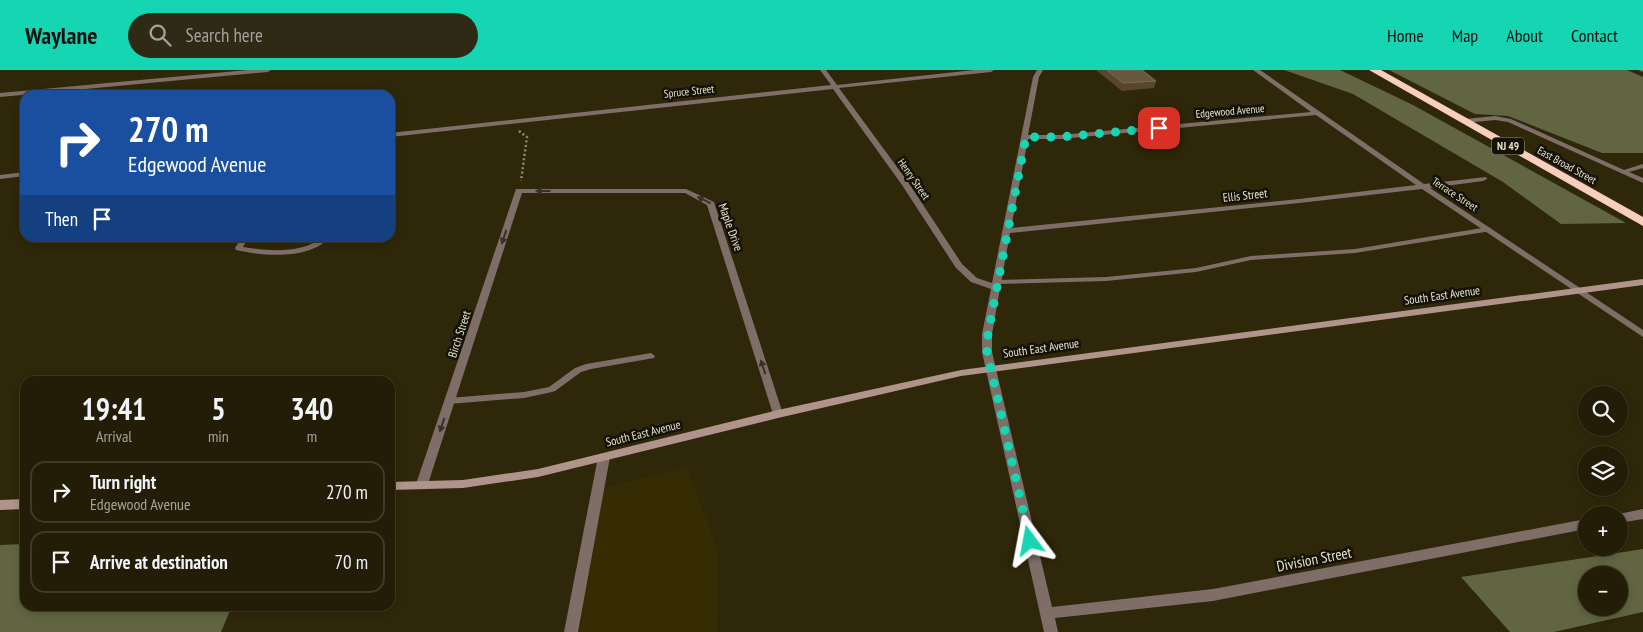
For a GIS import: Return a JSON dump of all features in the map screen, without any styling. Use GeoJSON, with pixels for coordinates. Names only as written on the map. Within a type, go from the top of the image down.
{"type":"FeatureCollection","features":[{"type":"Feature","properties":{"kind":"highway","name":"East Broad Street"},"geometry":{"type":"LineString","coordinates":[[1374,70],[1643,222]]}},
{"type":"Feature","properties":{"kind":"street"},"geometry":{"type":"LineString","coordinates":[[45,90],[268,70]]}},
{"type":"Feature","properties":{"kind":"street","name":"Henry Street"},"geometry":{"type":"LineString","coordinates":[[823,70],[905,184],[959,266],[974,280],[997,285]]}},
{"type":"Feature","properties":{"kind":"street","name":"Spruce Street"},"geometry":{"type":"LineString","coordinates":[[395,134],[991,70]]}},
{"type":"Feature","properties":{"kind":"street"},"geometry":{"type":"LineString","coordinates":[[1040,70],[1036,78],[997,285],[988,334],[987,352],[1051,632]]}},
{"type":"Feature","properties":{"kind":"street","name":"Terrace Street"},"geometry":{"type":"LineString","coordinates":[[1256,70],[1423,186],[1643,334]]}},
{"type":"Feature","properties":{"kind":"street"},"geometry":{"type":"LineString","coordinates":[[0,94],[20,92]]}},
{"type":"Feature","properties":{"kind":"street","name":"Edgewood Avenue"},"geometry":{"type":"LineString","coordinates":[[1026,137],[1060,137],[1317,113]]}},
{"type":"Feature","properties":{"kind":"street"},"geometry":{"type":"LineString","coordinates":[[0,177],[20,175]]}},
{"type":"Feature","properties":{"kind":"street","name":"Ellis Street"},"geometry":{"type":"LineString","coordinates":[[1008,230],[1299,201],[1483,179]]}},
{"type":"Feature","properties":{"kind":"street","name":"Birch Street"},"geometry":{"type":"LineString","coordinates":[[422,484],[519,191]]}},
{"type":"Feature","properties":{"kind":"street","name":"Maple Drive"},"geometry":{"type":"LineString","coordinates":[[519,191],[686,191],[711,204],[778,414]]}},
{"type":"Feature","properties":{"kind":"street","name":"South East Avenue"},"geometry":{"type":"LineString","coordinates":[[395,486],[463,484],[538,473],[778,414],[961,373],[1643,282]]}},
{"type":"Feature","properties":{"kind":"street"},"geometry":{"type":"LineString","coordinates":[[571,632],[604,457]]}},
{"type":"Feature","properties":{"kind":"street"},"geometry":{"type":"LineString","coordinates":[[0,505],[20,504]]}},
{"type":"Feature","properties":{"kind":"street"},"geometry":{"type":"LineString","coordinates":[[1628,516],[1643,514]]}},
{"type":"Feature","properties":{"kind":"street","name":"Division Street"},"geometry":{"type":"LineString","coordinates":[[1046,614],[1213,595],[1578,526]]}},
{"type":"Feature","properties":{"kind":"lane"},"geometry":{"type":"LineString","coordinates":[[1465,121],[1494,118],[1509,120],[1643,181]]}},
{"type":"Feature","properties":{"kind":"lane"},"geometry":{"type":"LineString","coordinates":[[1623,172],[1643,166]]}},
{"type":"Feature","properties":{"kind":"lane"},"geometry":{"type":"LineString","coordinates":[[997,285],[1106,279],[1186,271],[1251,258],[1356,251],[1488,229]]}},
{"type":"Feature","properties":{"kind":"lane"},"geometry":{"type":"LineString","coordinates":[[242,242],[239,248],[250,251],[298,250],[313,247],[320,242]]}},
{"type":"Feature","properties":{"kind":"lane"},"geometry":{"type":"LineString","coordinates":[[449,401],[524,395],[552,389],[578,370],[589,366],[651,356]]}},
{"type":"Feature","properties":{"kind":"path"},"geometry":{"type":"LineString","coordinates":[[508,122],[527,138],[519,191]]}},
{"type":"Feature","properties":{"kind":"shaded area"},"geometry":{"type":"Polygon","coordinates":[[[687,468],[718,551],[717,632],[580,632],[603,488],[687,468]]]}},
{"type":"Feature","properties":{"kind":"green space"},"geometry":{"type":"Polygon","coordinates":[[[1284,70],[1340,70],[1413,105],[1626,223],[1561,224],[1503,182],[1353,94],[1284,70]]]}},
{"type":"Feature","properties":{"kind":"green space"},"geometry":{"type":"Polygon","coordinates":[[[1389,70],[1627,70],[1643,77],[1643,153],[1602,153],[1508,116],[1475,114],[1389,70]]]}},
{"type":"Feature","properties":{"kind":"green space"},"geometry":{"type":"Polygon","coordinates":[[[20,544],[20,611],[230,611],[221,632],[0,632],[0,545],[20,544]]]}},
{"type":"Feature","properties":{"kind":"green space"},"geometry":{"type":"Polygon","coordinates":[[[1643,549],[1643,612],[1628,615],[1628,566],[1578,566],[1578,616],[1625,616],[1554,632],[1510,632],[1461,577],[1598,556],[1628,556],[1628,551],[1643,549]]]}},
{"type":"Feature","properties":{"kind":"building"},"geometry":{"type":"Polygon","coordinates":[[[1107,70],[1142,70],[1156,81],[1123,83],[1107,70]]]}},
{"type":"Feature","properties":{"kind":"route"},"geometry":{"type":"LineString","coordinates":[[1030,541],[987,352],[988,334],[1026,137],[1060,137],[1159,128]]}}]}
